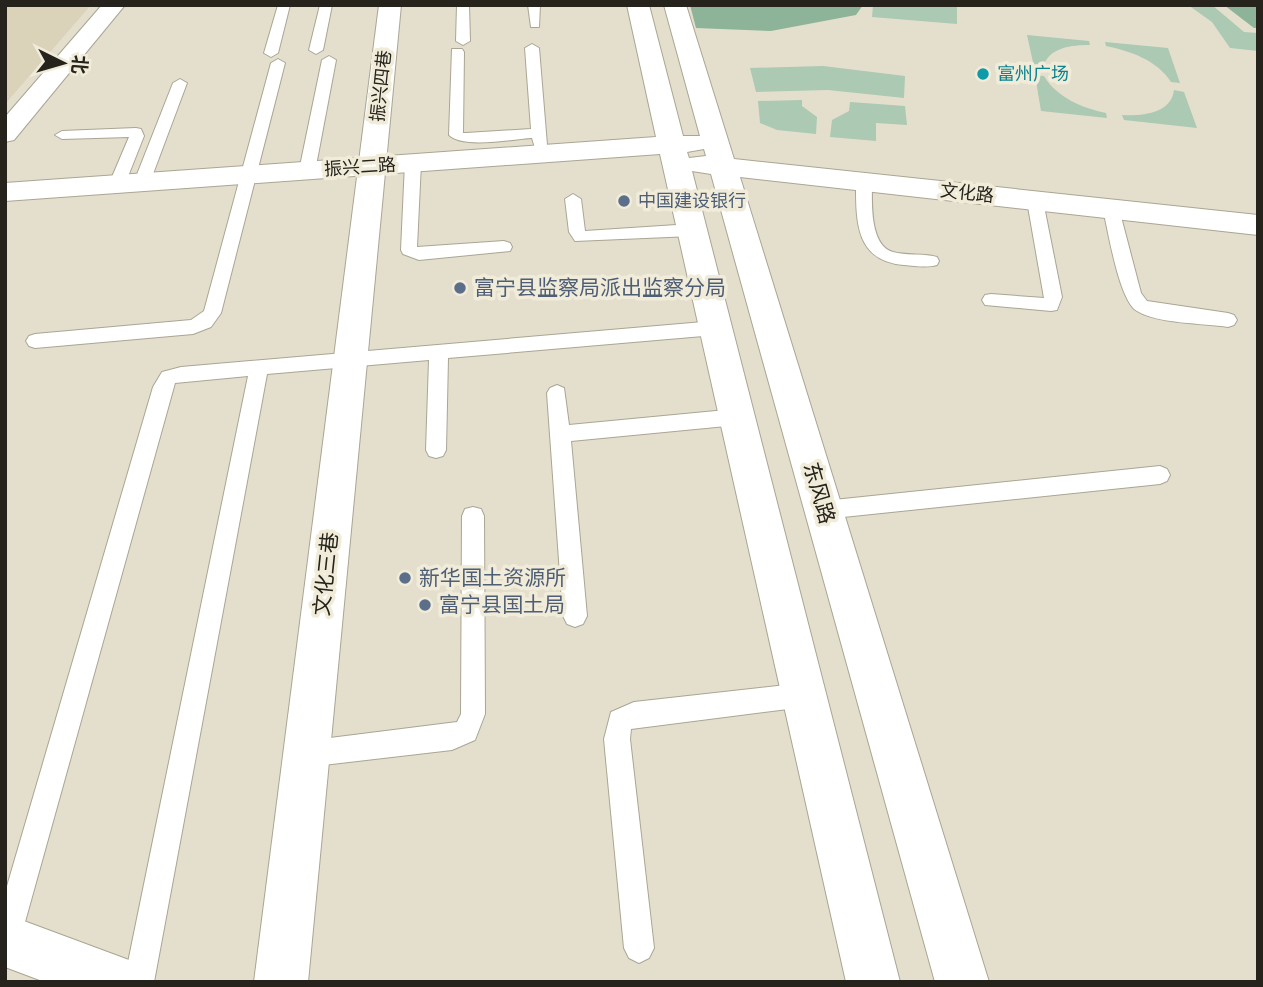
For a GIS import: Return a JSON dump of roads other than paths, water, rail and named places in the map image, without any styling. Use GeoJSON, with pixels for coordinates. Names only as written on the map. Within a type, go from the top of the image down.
{"type":"FeatureCollection","features":[{"type":"Feature","properties":{"kind":"main road"},"geometry":{"type":"LineString","coordinates":[[7,130],[114,5]]}},
{"type":"Feature","properties":{"kind":"main road","name":"振兴四巷"},"geometry":{"type":"LineString","coordinates":[[372,166],[390,5]]}},
{"type":"Feature","properties":{"kind":"main road"},"geometry":{"type":"LineString","coordinates":[[638,5],[873,982]]}},
{"type":"Feature","properties":{"kind":"main road","name":"东风路"},"geometry":{"type":"LineString","coordinates":[[675,5],[962,982]]}},
{"type":"Feature","properties":{"kind":"main road","name":"振兴二路"},"geometry":{"type":"LineString","coordinates":[[5,192],[414,163],[540,144],[673,155]]}},
{"type":"Feature","properties":{"kind":"main road","name":"文化路"},"geometry":{"type":"LineString","coordinates":[[673,155],[719,154],[864,181],[1258,225]]}},
{"type":"Feature","properties":{"kind":"main road","name":"文化三巷"},"geometry":{"type":"LineString","coordinates":[[281,982],[372,166]]}},
{"type":"Feature","properties":{"kind":"main road"},"geometry":{"type":"LineString","coordinates":[[6,940],[118,982]]}},
{"type":"Feature","properties":{"kind":"lane"},"geometry":{"type":"LineString","coordinates":[[35,341],[181,329],[205,322],[216,303],[250,175],[284,5]]}},
{"type":"Feature","properties":{"kind":"lane"},"geometry":{"type":"LineString","coordinates":[[316,50],[326,5]]}},
{"type":"Feature","properties":{"kind":"lane"},"geometry":{"type":"LineString","coordinates":[[463,5],[456,135],[540,144],[532,48]]}},
{"type":"Feature","properties":{"kind":"lane"},"geometry":{"type":"LineString","coordinates":[[534,5],[535,24]]}},
{"type":"Feature","properties":{"kind":"lane"},"geometry":{"type":"LineString","coordinates":[[307,171],[329,60]]}},
{"type":"Feature","properties":{"kind":"lane"},"geometry":{"type":"LineString","coordinates":[[130,183],[180,83]]}},
{"type":"Feature","properties":{"kind":"lane"},"geometry":{"type":"LineString","coordinates":[[62,135],[136,132],[130,183]]}},
{"type":"Feature","properties":{"kind":"lane"},"geometry":{"type":"LineString","coordinates":[[414,163],[409,250],[419,254],[504,247]]}},
{"type":"Feature","properties":{"kind":"lane"},"geometry":{"type":"LineString","coordinates":[[864,181],[865,220],[876,248],[882,254],[931,261]]}},
{"type":"Feature","properties":{"kind":"lane"},"geometry":{"type":"LineString","coordinates":[[573,199],[577,232],[581,237],[691,230]]}},
{"type":"Feature","properties":{"kind":"lane"},"geometry":{"type":"LineString","coordinates":[[991,300],[1051,305],[1053,297],[1035,201]]}},
{"type":"Feature","properties":{"kind":"lane"},"geometry":{"type":"LineString","coordinates":[[1111,209],[1133,295],[1140,306],[1156,312],[1228,320]]}},
{"type":"Feature","properties":{"kind":"lane"},"geometry":{"type":"LineString","coordinates":[[6,940],[165,382],[169,377],[715,328]]}},
{"type":"Feature","properties":{"kind":"lane"},"geometry":{"type":"LineString","coordinates":[[436,450],[439,352]]}},
{"type":"Feature","properties":{"kind":"lane"},"geometry":{"type":"LineString","coordinates":[[139,982],[259,367]]}},
{"type":"Feature","properties":{"kind":"lane"},"geometry":{"type":"LineString","coordinates":[[556,393],[575,616]]}},
{"type":"Feature","properties":{"kind":"lane"},"geometry":{"type":"LineString","coordinates":[[560,434],[737,417]]}},
{"type":"Feature","properties":{"kind":"lane"},"geometry":{"type":"LineString","coordinates":[[824,510],[1160,475]]}},
{"type":"Feature","properties":{"kind":"lane"},"geometry":{"type":"LineString","coordinates":[[306,754],[452,737],[466,731],[473,714],[472,516]]}},
{"type":"Feature","properties":{"kind":"lane"},"geometry":{"type":"LineString","coordinates":[[639,948],[617,739],[620,721],[634,714],[804,695]]}},
{"type":"Feature","properties":{"kind":"place","name":"富州广场"},"geometry":{"type":"Point","coordinates":[983,74]}},
{"type":"Feature","properties":{"kind":"place","name":"中国建设银行"},"geometry":{"type":"Point","coordinates":[624,201]}},
{"type":"Feature","properties":{"kind":"place","name":"富宁县监察局派出监察分局"},"geometry":{"type":"Point","coordinates":[460,288]}},
{"type":"Feature","properties":{"kind":"place","name":"新华国土资源所"},"geometry":{"type":"Point","coordinates":[405,578]}},
{"type":"Feature","properties":{"kind":"place","name":"富宁县国土局"},"geometry":{"type":"Point","coordinates":[425,605]}}]}
